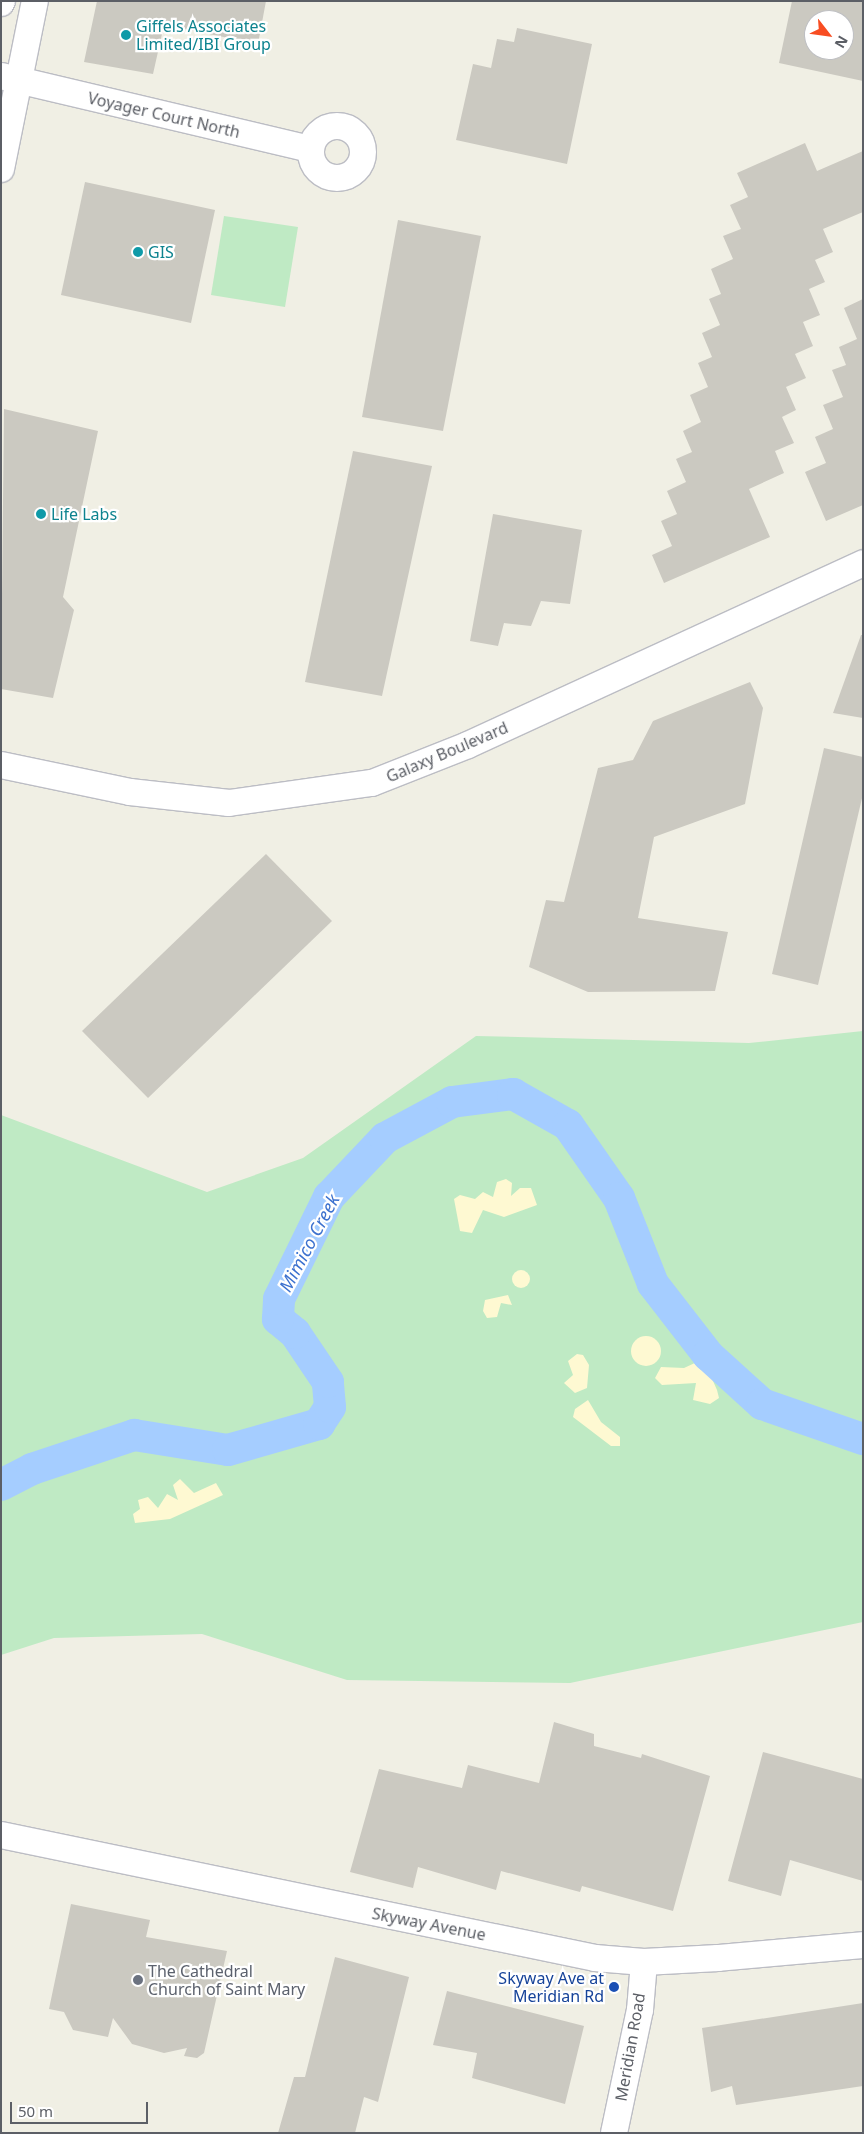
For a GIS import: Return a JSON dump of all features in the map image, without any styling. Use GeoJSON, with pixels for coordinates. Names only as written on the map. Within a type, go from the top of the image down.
{"type":"FeatureCollection","features":[{"type":"Feature","properties":{"kind":"street"},"geometry":{"type":"LineString","coordinates":[[1,170],[10,78],[35,1]]}},
{"type":"Feature","properties":{"kind":"street","name":"Voyager Court North"},"geometry":{"type":"LineString","coordinates":[[10,78],[310,149]]}},
{"type":"Feature","properties":{"kind":"street","name":"Galaxy Boulevard"},"geometry":{"type":"LineString","coordinates":[[1,765],[139,794],[229,803],[372,784],[468,746],[863,563]]}},
{"type":"Feature","properties":{"kind":"street","name":"Skyway Avenue"},"geometry":{"type":"LineString","coordinates":[[1,1835],[595,1958],[644,1962],[863,1945]]}},
{"type":"Feature","properties":{"kind":"street","name":"Meridian Road"},"geometry":{"type":"LineString","coordinates":[[614,2133],[640,2010],[644,1962]]}},
{"type":"Feature","properties":{"kind":"green space"},"geometry":{"type":"Polygon","coordinates":[[[224,216],[298,227],[285,307],[211,295],[224,216]]]}},
{"type":"Feature","properties":{"kind":"green space"},"geometry":{"type":"Polygon","coordinates":[[[863,1031],[863,1622],[570,1683],[347,1680],[202,1634],[54,1638],[1,1655],[1,1115],[207,1192],[303,1158],[476,1036],[749,1043],[863,1031]]]}},
{"type":"Feature","properties":{"kind":"sand"},"geometry":{"type":"Polygon","coordinates":[[[506,1179],[512,1183],[511,1196],[520,1188],[531,1188],[537,1205],[504,1217],[483,1210],[472,1233],[460,1231],[454,1199],[460,1195],[475,1199],[483,1192],[493,1197],[497,1182],[506,1179]]]}},
{"type":"Feature","properties":{"kind":"sand"},"geometry":{"type":"Polygon","coordinates":[[[517,1270],[525,1270],[530,1275],[528,1286],[517,1288],[512,1283],[512,1275],[517,1270]]]}},
{"type":"Feature","properties":{"kind":"sand"},"geometry":{"type":"Polygon","coordinates":[[[508,1295],[512,1305],[501,1303],[497,1317],[487,1318],[483,1311],[485,1300],[508,1295]]]}},
{"type":"Feature","properties":{"kind":"sand"},"geometry":{"type":"Polygon","coordinates":[[[646,1336],[657,1340],[661,1351],[657,1362],[646,1366],[635,1362],[631,1351],[635,1340],[646,1336]]]}},
{"type":"Feature","properties":{"kind":"sand"},"geometry":{"type":"Polygon","coordinates":[[[577,1354],[583,1355],[589,1365],[587,1388],[575,1393],[564,1383],[573,1375],[568,1361],[577,1354]]]}},
{"type":"Feature","properties":{"kind":"sand"},"geometry":{"type":"Polygon","coordinates":[[[697,1362],[706,1365],[717,1390],[719,1398],[710,1404],[693,1400],[696,1383],[662,1385],[655,1378],[661,1367],[684,1368],[697,1362]]]}},
{"type":"Feature","properties":{"kind":"sand"},"geometry":{"type":"Polygon","coordinates":[[[588,1400],[601,1422],[620,1437],[620,1446],[611,1446],[573,1417],[575,1409],[588,1400]]]}},
{"type":"Feature","properties":{"kind":"sand"},"geometry":{"type":"Polygon","coordinates":[[[180,1479],[194,1493],[216,1483],[223,1495],[170,1519],[135,1523],[133,1514],[140,1509],[138,1500],[148,1497],[158,1508],[167,1494],[178,1500],[173,1485],[180,1479]]]}},
{"type":"Feature","properties":{"kind":"building","name":"Giffels Associates Limited/IBI Group"},"geometry":{"type":"Polygon","coordinates":[[[97,1],[266,1],[258,44],[164,25],[153,74],[84,62],[97,1]]]}},
{"type":"Feature","properties":{"kind":"building"},"geometry":{"type":"Polygon","coordinates":[[[792,1],[863,1],[863,81],[779,63],[792,1]]]}},
{"type":"Feature","properties":{"kind":"building"},"geometry":{"type":"Polygon","coordinates":[[[517,28],[592,44],[567,164],[456,140],[473,64],[491,68],[497,39],[514,42],[517,28]]]}},
{"type":"Feature","properties":{"kind":"building"},"geometry":{"type":"Polygon","coordinates":[[[805,143],[817,171],[863,151],[863,212],[823,229],[833,252],[815,260],[825,282],[809,289],[820,315],[803,322],[813,346],[795,354],[806,378],[786,387],[796,410],[782,417],[794,443],[775,451],[784,473],[749,489],[770,537],[664,583],[652,555],[672,546],[661,521],[677,514],[667,491],[686,482],[676,459],[692,452],[683,431],[701,422],[690,395],[708,387],[698,363],[712,357],[702,333],[720,325],[709,299],[721,294],[711,269],[733,259],[723,236],[741,229],[730,205],[748,197],[737,173],[805,143]]]}},
{"type":"Feature","properties":{"kind":"building","name":"GIS"},"geometry":{"type":"Polygon","coordinates":[[[85,182],[215,210],[191,323],[61,295],[85,182]]]}},
{"type":"Feature","properties":{"kind":"building"},"geometry":{"type":"Polygon","coordinates":[[[398,220],[481,236],[443,431],[362,417],[398,220]]]}},
{"type":"Feature","properties":{"kind":"building"},"geometry":{"type":"Polygon","coordinates":[[[863,299],[863,505],[826,521],[805,472],[826,463],[815,437],[833,429],[823,405],[843,397],[832,370],[846,365],[839,347],[857,339],[844,308],[863,299]]]}},
{"type":"Feature","properties":{"kind":"building","name":"Life Labs"},"geometry":{"type":"Polygon","coordinates":[[[4,409],[98,431],[63,597],[74,610],[53,698],[1,689],[4,409]]]}},
{"type":"Feature","properties":{"kind":"building"},"geometry":{"type":"Polygon","coordinates":[[[353,451],[432,466],[382,696],[305,682],[353,451]]]}},
{"type":"Feature","properties":{"kind":"building"},"geometry":{"type":"Polygon","coordinates":[[[493,514],[582,530],[570,604],[541,601],[531,626],[504,623],[498,646],[470,641],[493,514]]]}},
{"type":"Feature","properties":{"kind":"building"},"geometry":{"type":"Polygon","coordinates":[[[861,635],[863,635],[863,718],[833,713],[861,635]]]}},
{"type":"Feature","properties":{"kind":"building"},"geometry":{"type":"Polygon","coordinates":[[[750,682],[763,708],[745,804],[654,837],[638,918],[728,932],[715,991],[588,992],[529,967],[546,900],[564,902],[598,768],[633,760],[653,721],[750,682]]]}},
{"type":"Feature","properties":{"kind":"building"},"geometry":{"type":"Polygon","coordinates":[[[824,748],[863,757],[863,794],[818,985],[772,974],[824,748]]]}},
{"type":"Feature","properties":{"kind":"building"},"geometry":{"type":"Polygon","coordinates":[[[266,854],[332,921],[148,1098],[82,1031],[266,854]]]}},
{"type":"Feature","properties":{"kind":"building"},"geometry":{"type":"Polygon","coordinates":[[[554,1722],[594,1734],[594,1746],[641,1758],[642,1754],[710,1776],[673,1911],[582,1886],[580,1892],[501,1871],[496,1890],[418,1867],[413,1888],[350,1872],[379,1769],[462,1788],[468,1765],[539,1783],[554,1722]]]}},
{"type":"Feature","properties":{"kind":"building"},"geometry":{"type":"Polygon","coordinates":[[[763,1752],[863,1779],[863,1881],[790,1860],[781,1896],[728,1881],[763,1752]]]}},
{"type":"Feature","properties":{"kind":"building","name":"The Cathedral Church of Saint Mary"},"geometry":{"type":"Polygon","coordinates":[[[71,1904],[150,1920],[146,1937],[227,1951],[204,2053],[197,2058],[184,2056],[187,2048],[164,2053],[132,2044],[113,2018],[108,2037],[73,2030],[64,2012],[49,2009],[71,1904]]]}},
{"type":"Feature","properties":{"kind":"building"},"geometry":{"type":"Polygon","coordinates":[[[335,1957],[409,1977],[378,2102],[364,2097],[355,2133],[278,2133],[294,2077],[305,2077],[335,1957]]]}},
{"type":"Feature","properties":{"kind":"building"},"geometry":{"type":"Polygon","coordinates":[[[447,1991],[584,2026],[565,2104],[472,2078],[477,2053],[433,2045],[447,1991]]]}},
{"type":"Feature","properties":{"kind":"building"},"geometry":{"type":"Polygon","coordinates":[[[863,2003],[863,2086],[736,2105],[732,2086],[711,2092],[702,2028],[863,2003]]]}},
{"type":"Feature","properties":{"kind":"waterway","name":"Mimico Creek"},"geometry":{"type":"LineString","coordinates":[[1,1485],[32,1469],[134,1435],[228,1450],[319,1424],[330,1407],[328,1382],[295,1333],[278,1319],[279,1299],[329,1197],[385,1138],[452,1102],[513,1094],[568,1125],[619,1198],[653,1284],[708,1355],[762,1404],[863,1439]]}},
{"type":"Feature","properties":{"kind":"place","name":"Giffels Associates Limited/IBI Group"},"geometry":{"type":"Point","coordinates":[126,35]}},
{"type":"Feature","properties":{"kind":"place","name":"GIS"},"geometry":{"type":"Point","coordinates":[138,252]}},
{"type":"Feature","properties":{"kind":"place","name":"Life Labs"},"geometry":{"type":"Point","coordinates":[41,514]}},
{"type":"Feature","properties":{"kind":"place","name":"The Cathedral Church of Saint Mary"},"geometry":{"type":"Point","coordinates":[138,1980]}},
{"type":"Feature","properties":{"kind":"place","name":"Skyway Ave at Meridian Rd"},"geometry":{"type":"Point","coordinates":[614,1987]}}]}
